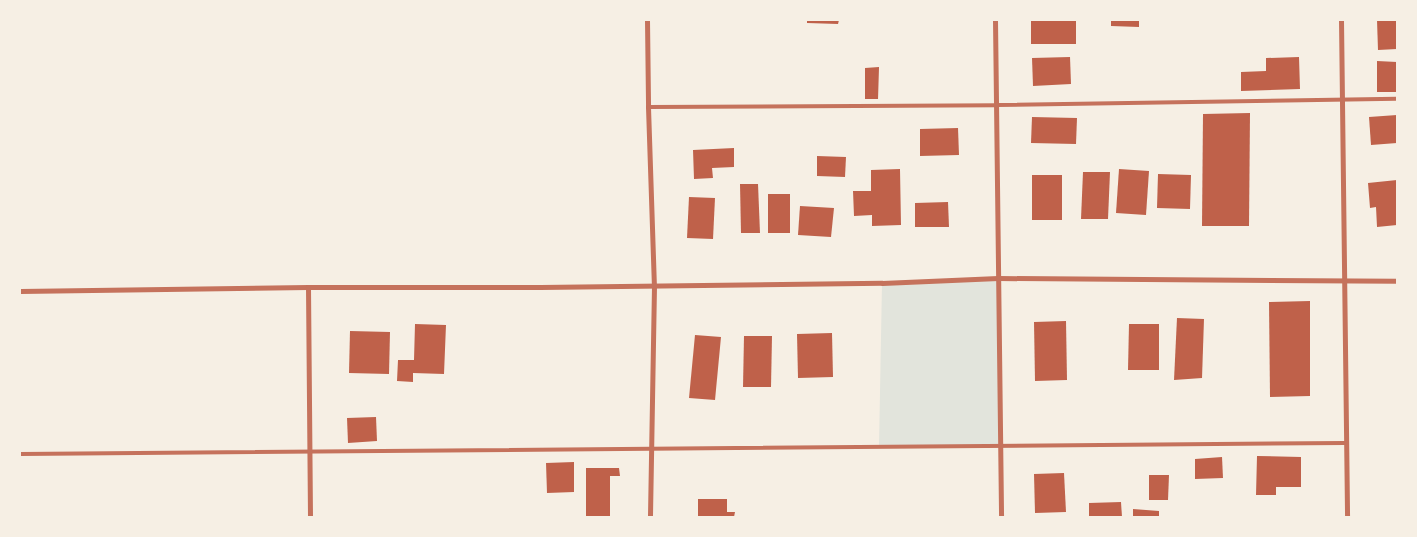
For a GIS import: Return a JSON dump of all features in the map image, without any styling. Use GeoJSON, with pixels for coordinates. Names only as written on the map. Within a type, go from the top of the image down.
{"type":"FeatureCollection","features":[{"type":"Feature","properties":{"kind":"street"},"geometry":{"type":"LineString","coordinates":[[647,20],[654,286],[650,517]]}},
{"type":"Feature","properties":{"kind":"street"},"geometry":{"type":"LineString","coordinates":[[995,20],[1001,517]]}},
{"type":"Feature","properties":{"kind":"street"},"geometry":{"type":"LineString","coordinates":[[1341,20],[1342,281],[1347,517]]}},
{"type":"Feature","properties":{"kind":"street"},"geometry":{"type":"LineString","coordinates":[[20,291],[882,283],[998,278],[1397,281]]}},
{"type":"Feature","properties":{"kind":"street"},"geometry":{"type":"LineString","coordinates":[[308,287],[310,517]]}},
{"type":"Feature","properties":{"kind":"lane"},"geometry":{"type":"LineString","coordinates":[[648,108],[1397,99]]}},
{"type":"Feature","properties":{"kind":"lane"},"geometry":{"type":"LineString","coordinates":[[20,454],[1345,443]]}},
{"type":"Feature","properties":{"kind":"shaded area"},"geometry":{"type":"Polygon","coordinates":[[[998,278],[1001,446],[879,447],[882,283],[998,278]]]}},
{"type":"Feature","properties":{"kind":"building"},"geometry":{"type":"Polygon","coordinates":[[[807,20],[839,20],[838,24],[807,23],[807,20]]]}},
{"type":"Feature","properties":{"kind":"building"},"geometry":{"type":"Polygon","coordinates":[[[1031,20],[1076,20],[1076,44],[1031,44],[1031,20]]]}},
{"type":"Feature","properties":{"kind":"building"},"geometry":{"type":"Polygon","coordinates":[[[1111,20],[1139,20],[1139,27],[1111,26],[1111,20]]]}},
{"type":"Feature","properties":{"kind":"building"},"geometry":{"type":"Polygon","coordinates":[[[1377,20],[1397,20],[1397,49],[1378,50],[1377,20]]]}},
{"type":"Feature","properties":{"kind":"building"},"geometry":{"type":"Polygon","coordinates":[[[1070,57],[1071,84],[1033,86],[1032,58],[1070,57]]]}},
{"type":"Feature","properties":{"kind":"building"},"geometry":{"type":"Polygon","coordinates":[[[1299,57],[1300,89],[1241,91],[1241,72],[1266,71],[1266,58],[1299,57]]]}},
{"type":"Feature","properties":{"kind":"building"},"geometry":{"type":"Polygon","coordinates":[[[1377,61],[1397,62],[1397,92],[1377,92],[1377,61]]]}},
{"type":"Feature","properties":{"kind":"building"},"geometry":{"type":"Polygon","coordinates":[[[879,67],[878,99],[865,99],[865,68],[879,67]]]}},
{"type":"Feature","properties":{"kind":"building"},"geometry":{"type":"Polygon","coordinates":[[[1250,113],[1249,226],[1202,226],[1203,114],[1250,113]]]}},
{"type":"Feature","properties":{"kind":"building"},"geometry":{"type":"Polygon","coordinates":[[[1397,115],[1397,143],[1371,145],[1369,117],[1397,115]]]}},
{"type":"Feature","properties":{"kind":"building"},"geometry":{"type":"Polygon","coordinates":[[[1032,117],[1077,118],[1076,144],[1031,143],[1032,117]]]}},
{"type":"Feature","properties":{"kind":"building"},"geometry":{"type":"Polygon","coordinates":[[[958,128],[959,155],[920,156],[920,129],[958,128]]]}},
{"type":"Feature","properties":{"kind":"building"},"geometry":{"type":"Polygon","coordinates":[[[734,148],[734,167],[712,168],[713,178],[694,179],[693,150],[734,148]]]}},
{"type":"Feature","properties":{"kind":"building"},"geometry":{"type":"Polygon","coordinates":[[[817,156],[846,157],[845,177],[817,176],[817,156]]]}},
{"type":"Feature","properties":{"kind":"building"},"geometry":{"type":"Polygon","coordinates":[[[900,169],[901,225],[872,226],[872,215],[854,216],[853,191],[871,191],[871,170],[900,169]]]}},
{"type":"Feature","properties":{"kind":"building"},"geometry":{"type":"Polygon","coordinates":[[[1119,169],[1149,171],[1146,215],[1116,213],[1119,169]]]}},
{"type":"Feature","properties":{"kind":"building"},"geometry":{"type":"Polygon","coordinates":[[[1083,172],[1110,172],[1108,219],[1081,219],[1083,172]]]}},
{"type":"Feature","properties":{"kind":"building"},"geometry":{"type":"Polygon","coordinates":[[[1158,174],[1191,175],[1190,209],[1157,208],[1158,174]]]}},
{"type":"Feature","properties":{"kind":"building"},"geometry":{"type":"Polygon","coordinates":[[[1032,175],[1062,175],[1062,220],[1032,220],[1032,175]]]}},
{"type":"Feature","properties":{"kind":"building"},"geometry":{"type":"Polygon","coordinates":[[[1397,180],[1397,225],[1377,227],[1376,207],[1370,208],[1368,183],[1397,180]]]}},
{"type":"Feature","properties":{"kind":"building"},"geometry":{"type":"Polygon","coordinates":[[[740,184],[758,184],[760,233],[741,233],[740,184]]]}},
{"type":"Feature","properties":{"kind":"building"},"geometry":{"type":"Polygon","coordinates":[[[768,194],[790,194],[790,233],[768,233],[768,194]]]}},
{"type":"Feature","properties":{"kind":"building"},"geometry":{"type":"Polygon","coordinates":[[[689,197],[715,198],[713,239],[687,238],[689,197]]]}},
{"type":"Feature","properties":{"kind":"building"},"geometry":{"type":"Polygon","coordinates":[[[948,202],[949,227],[915,227],[915,203],[948,202]]]}},
{"type":"Feature","properties":{"kind":"building"},"geometry":{"type":"Polygon","coordinates":[[[800,206],[834,208],[831,237],[798,235],[800,206]]]}},
{"type":"Feature","properties":{"kind":"building"},"geometry":{"type":"Polygon","coordinates":[[[1310,301],[1310,396],[1270,397],[1269,302],[1310,301]]]}},
{"type":"Feature","properties":{"kind":"building"},"geometry":{"type":"Polygon","coordinates":[[[1177,318],[1204,319],[1202,378],[1174,380],[1177,318]]]}},
{"type":"Feature","properties":{"kind":"building"},"geometry":{"type":"Polygon","coordinates":[[[1066,321],[1067,380],[1035,381],[1034,322],[1066,321]]]}},
{"type":"Feature","properties":{"kind":"building"},"geometry":{"type":"Polygon","coordinates":[[[415,324],[446,325],[444,374],[413,373],[413,382],[397,381],[398,360],[414,360],[415,324]]]}},
{"type":"Feature","properties":{"kind":"building"},"geometry":{"type":"Polygon","coordinates":[[[1129,324],[1159,324],[1159,370],[1128,370],[1129,324]]]}},
{"type":"Feature","properties":{"kind":"building"},"geometry":{"type":"Polygon","coordinates":[[[350,331],[390,332],[389,374],[349,373],[350,331]]]}},
{"type":"Feature","properties":{"kind":"building"},"geometry":{"type":"Polygon","coordinates":[[[832,333],[833,377],[798,378],[797,334],[832,333]]]}},
{"type":"Feature","properties":{"kind":"building"},"geometry":{"type":"Polygon","coordinates":[[[695,335],[721,337],[715,400],[689,398],[695,335]]]}},
{"type":"Feature","properties":{"kind":"building"},"geometry":{"type":"Polygon","coordinates":[[[744,336],[772,336],[771,387],[743,387],[744,336]]]}},
{"type":"Feature","properties":{"kind":"building"},"geometry":{"type":"Polygon","coordinates":[[[376,417],[377,441],[348,443],[347,418],[376,417]]]}},
{"type":"Feature","properties":{"kind":"building"},"geometry":{"type":"Polygon","coordinates":[[[1257,456],[1301,457],[1301,487],[1276,487],[1276,495],[1256,495],[1257,456]]]}},
{"type":"Feature","properties":{"kind":"building"},"geometry":{"type":"Polygon","coordinates":[[[1222,457],[1223,478],[1195,479],[1195,459],[1222,457]]]}},
{"type":"Feature","properties":{"kind":"building"},"geometry":{"type":"Polygon","coordinates":[[[574,462],[574,492],[547,493],[546,463],[574,462]]]}},
{"type":"Feature","properties":{"kind":"building"},"geometry":{"type":"Polygon","coordinates":[[[586,468],[619,468],[620,476],[610,476],[610,517],[586,517],[586,468]]]}},
{"type":"Feature","properties":{"kind":"building"},"geometry":{"type":"Polygon","coordinates":[[[1064,473],[1066,512],[1035,513],[1034,474],[1064,473]]]}},
{"type":"Feature","properties":{"kind":"building"},"geometry":{"type":"Polygon","coordinates":[[[1149,475],[1169,475],[1168,500],[1149,500],[1149,475]]]}},
{"type":"Feature","properties":{"kind":"building"},"geometry":{"type":"Polygon","coordinates":[[[698,499],[727,499],[727,512],[735,512],[734,517],[698,517],[698,499]]]}},
{"type":"Feature","properties":{"kind":"building"},"geometry":{"type":"Polygon","coordinates":[[[1121,502],[1122,517],[1089,517],[1089,503],[1121,502]]]}},
{"type":"Feature","properties":{"kind":"building"},"geometry":{"type":"Polygon","coordinates":[[[1133,509],[1159,511],[1159,517],[1133,517],[1133,509]]]}}]}
